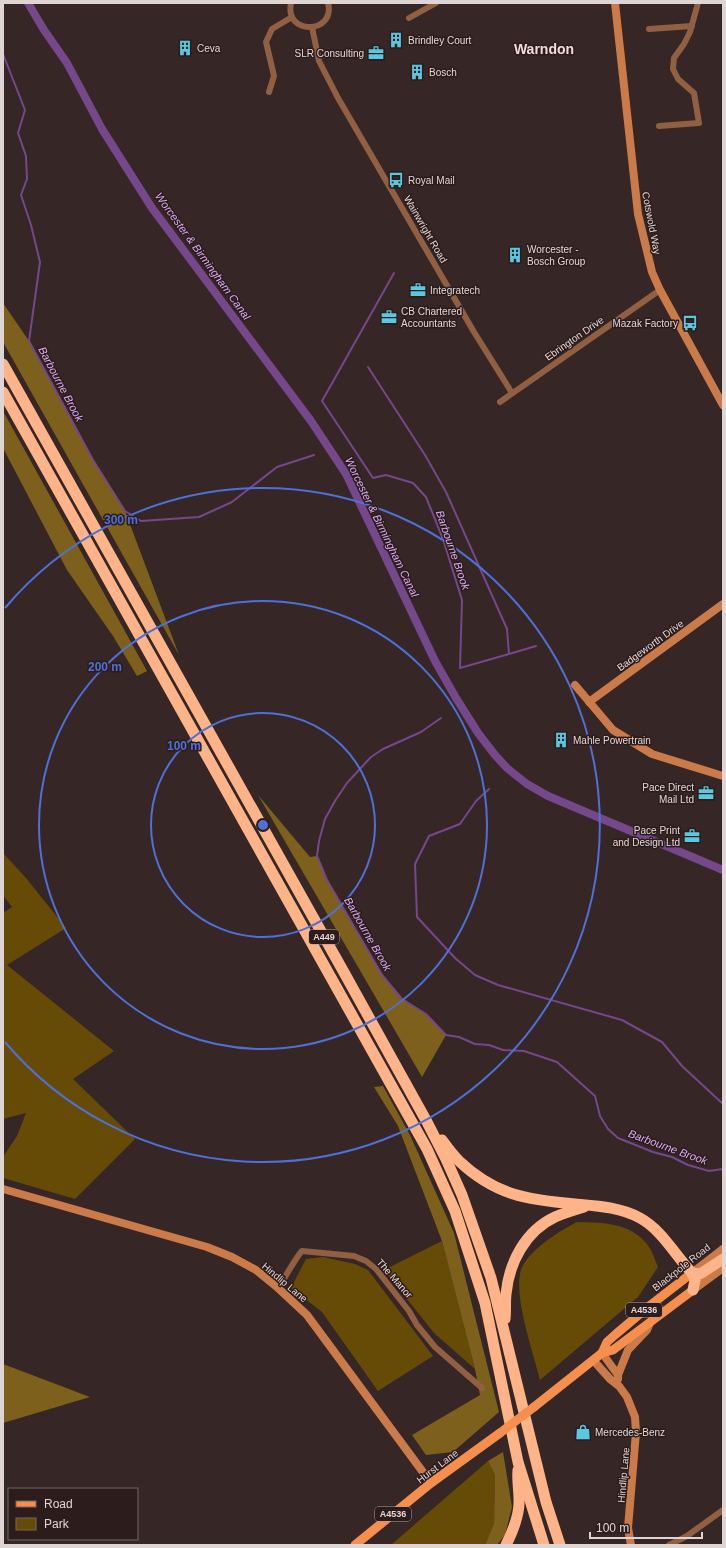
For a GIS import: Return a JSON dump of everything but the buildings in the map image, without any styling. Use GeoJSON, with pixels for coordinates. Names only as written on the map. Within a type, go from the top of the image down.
{"type":"FeatureCollection","features":[{"type":"Feature","properties":{"kind":"highway","name":"A449"},"geometry":{"type":"LineString","coordinates":[[3,364],[427,1122],[462,1195],[491,1278],[546,1502],[560,1545]]}},
{"type":"Feature","properties":{"kind":"highway","name":"A449"},"geometry":{"type":"LineString","coordinates":[[3,392],[427,1149],[455,1211],[485,1303],[518,1462],[544,1545]]}},
{"type":"Feature","properties":{"kind":"highway"},"geometry":{"type":"LineString","coordinates":[[427,1122],[459,1161],[487,1183],[504,1192],[537,1201],[590,1205],[618,1209],[641,1218],[662,1236],[692,1273],[695,1280],[693,1290]]}},
{"type":"Feature","properties":{"kind":"highway"},"geometry":{"type":"LineString","coordinates":[[504,1330],[505,1296],[507,1284],[515,1259],[522,1246],[542,1225],[554,1217],[590,1205]]}},
{"type":"Feature","properties":{"kind":"highway"},"geometry":{"type":"LineString","coordinates":[[692,1273],[700,1274],[723,1259]]}},
{"type":"Feature","properties":{"kind":"highway"},"geometry":{"type":"LineString","coordinates":[[506,1545],[511,1535],[518,1512],[518,1462]]}},
{"type":"Feature","properties":{"kind":"main road","name":"Blackpole Road"},"geometry":{"type":"LineString","coordinates":[[602,1353],[607,1342],[648,1307],[692,1273]]}},
{"type":"Feature","properties":{"kind":"main road","name":"Blackpole Road"},"geometry":{"type":"LineString","coordinates":[[534,1407],[602,1353],[613,1350],[693,1290]]}},
{"type":"Feature","properties":{"kind":"main road","name":"Hurst Lane"},"geometry":{"type":"LineString","coordinates":[[355,1545],[432,1483],[534,1407]]}},
{"type":"Feature","properties":{"kind":"street"},"geometry":{"type":"LineString","coordinates":[[291,3],[292,17],[300,25],[312,27],[322,22],[326,18],[328,3]]}},
{"type":"Feature","properties":{"kind":"street"},"geometry":{"type":"LineString","coordinates":[[420,3],[424,10]]}},
{"type":"Feature","properties":{"kind":"street"},"geometry":{"type":"LineString","coordinates":[[409,18],[436,3]]}},
{"type":"Feature","properties":{"kind":"street","name":"Cotswold Way"},"geometry":{"type":"LineString","coordinates":[[615,3],[638,214],[652,272],[660,290],[723,405]]}},
{"type":"Feature","properties":{"kind":"street"},"geometry":{"type":"LineString","coordinates":[[659,126],[699,123],[694,94],[678,79],[673,69],[674,58],[684,44],[692,26],[698,3]]}},
{"type":"Feature","properties":{"kind":"street"},"geometry":{"type":"LineString","coordinates":[[269,92],[274,76],[266,42],[272,29],[292,17]]}},
{"type":"Feature","properties":{"kind":"street"},"geometry":{"type":"LineString","coordinates":[[649,29],[692,26]]}},
{"type":"Feature","properties":{"kind":"street","name":"Wainwright Road"},"geometry":{"type":"LineString","coordinates":[[312,27],[319,60],[338,98],[474,332],[512,393]]}},
{"type":"Feature","properties":{"kind":"street","name":"Ebrington Drive"},"geometry":{"type":"LineString","coordinates":[[500,402],[660,290]]}},
{"type":"Feature","properties":{"kind":"street","name":"Badgeworth Drive"},"geometry":{"type":"LineString","coordinates":[[589,702],[723,604]]}},
{"type":"Feature","properties":{"kind":"street"},"geometry":{"type":"LineString","coordinates":[[575,685],[613,730],[652,754],[723,776]]}},
{"type":"Feature","properties":{"kind":"street","name":"Hindlip Lane"},"geometry":{"type":"LineString","coordinates":[[3,1189],[207,1247],[232,1257],[256,1270],[307,1315],[432,1483]]}},
{"type":"Feature","properties":{"kind":"street","name":"Blackpole Road"},"geometry":{"type":"LineString","coordinates":[[692,1273],[723,1248]]}},
{"type":"Feature","properties":{"kind":"street","name":"The Manor"},"geometry":{"type":"LineString","coordinates":[[278,1288],[289,1272],[299,1253],[302,1251],[354,1256],[366,1261],[376,1269],[435,1347],[482,1388]]}},
{"type":"Feature","properties":{"kind":"street","name":"Blackpole Road"},"geometry":{"type":"LineString","coordinates":[[693,1290],[723,1268]]}},
{"type":"Feature","properties":{"kind":"street"},"geometry":{"type":"LineString","coordinates":[[618,1375],[628,1350],[647,1330],[652,1321]]}},
{"type":"Feature","properties":{"kind":"street","name":"Hindlip Lane"},"geometry":{"type":"LineString","coordinates":[[602,1353],[618,1375],[620,1386],[630,1403],[636,1424],[628,1528],[631,1545]]}},
{"type":"Feature","properties":{"kind":"street","name":"Hindlip Lane"},"geometry":{"type":"LineString","coordinates":[[593,1360],[610,1379],[620,1386]]}},
{"type":"Feature","properties":{"kind":"street"},"geometry":{"type":"LineString","coordinates":[[669,1545],[687,1536],[723,1510]]}},
{"type":"Feature","properties":{"kind":"green space"},"geometry":{"type":"Polygon","coordinates":[[[3,853],[26,878],[66,928],[7,965],[114,1051],[73,1079],[135,1139],[75,1199],[3,1178],[3,1157],[17,1136],[26,1113],[3,1119],[3,913],[12,907],[3,895],[3,853]]]}},
{"type":"Feature","properties":{"kind":"green space"},"geometry":{"type":"Polygon","coordinates":[[[577,1222],[615,1225],[632,1231],[649,1246],[658,1267],[638,1297],[540,1380],[522,1312],[519,1285],[520,1274],[528,1258],[535,1251],[552,1237],[577,1222]]]}},
{"type":"Feature","properties":{"kind":"green space"},"geometry":{"type":"Polygon","coordinates":[[[442,1241],[475,1369],[434,1333],[384,1270],[442,1241]]]}},
{"type":"Feature","properties":{"kind":"green space"},"geometry":{"type":"Polygon","coordinates":[[[323,1257],[355,1264],[368,1270],[433,1356],[378,1391],[322,1312],[291,1288],[306,1259],[323,1257]]]}},
{"type":"Feature","properties":{"kind":"green space"},"geometry":{"type":"Polygon","coordinates":[[[488,1461],[495,1475],[494,1525],[485,1545],[391,1545],[488,1461]]]}},
{"type":"Feature","properties":{"kind":"shaded area"},"geometry":{"type":"Polygon","coordinates":[[[3,303],[29,341],[93,460],[125,511],[179,655],[3,342],[3,303]]]}},
{"type":"Feature","properties":{"kind":"shaded area"},"geometry":{"type":"Polygon","coordinates":[[[3,411],[147,671],[137,676],[113,636],[67,570],[3,448],[3,411]]]}},
{"type":"Feature","properties":{"kind":"shaded area"},"geometry":{"type":"Polygon","coordinates":[[[258,795],[310,857],[317,856],[327,880],[382,975],[402,999],[426,1014],[446,1035],[422,1077],[258,795]]]}},
{"type":"Feature","properties":{"kind":"shaded area"},"geometry":{"type":"Polygon","coordinates":[[[383,1086],[410,1135],[454,1233],[499,1412],[453,1452],[426,1455],[412,1435],[480,1395],[475,1369],[442,1241],[398,1126],[374,1087],[383,1086]]]}},
{"type":"Feature","properties":{"kind":"shaded area"},"geometry":{"type":"Polygon","coordinates":[[[3,1364],[90,1397],[3,1423],[3,1364]]]}},
{"type":"Feature","properties":{"kind":"shaded area"},"geometry":{"type":"Polygon","coordinates":[[[503,1452],[512,1507],[505,1535],[497,1545],[485,1545],[494,1524],[495,1475],[488,1461],[503,1452]]]}},
{"type":"Feature","properties":{"kind":"waterway","name":"Worcester & Birmingham Canal"},"geometry":{"type":"LineString","coordinates":[[28,3],[44,30],[67,63],[102,129],[152,208],[311,421],[346,474],[435,661],[478,733],[495,755],[507,768],[527,784],[548,796],[723,870]]}},
{"type":"Feature","properties":{"kind":"waterway","name":"Barbourne Brook"},"geometry":{"type":"LineString","coordinates":[[3,54],[25,110],[18,133],[26,156],[27,179],[21,195],[31,225],[40,262],[29,341],[93,460],[125,511],[141,521],[199,517],[232,502],[277,467],[314,455]]}},
{"type":"Feature","properties":{"kind":"waterway","name":"Barbourne Brook"},"geometry":{"type":"LineString","coordinates":[[368,367],[425,455],[446,492],[507,629],[509,654],[460,668],[462,600],[443,539],[426,497],[413,483],[386,475],[373,478],[322,401],[394,273]]}},
{"type":"Feature","properties":{"kind":"waterway"},"geometry":{"type":"LineString","coordinates":[[509,654],[536,646]]}},
{"type":"Feature","properties":{"kind":"waterway","name":"Barbourne Brook"},"geometry":{"type":"LineString","coordinates":[[441,718],[421,732],[383,749],[371,757],[347,783],[335,801],[325,819],[319,841],[317,856],[327,880],[382,975],[402,999],[426,1014],[446,1035],[459,1037],[475,1044],[489,1045],[503,1050],[524,1051],[557,1062],[595,1096],[600,1116],[608,1129],[618,1138],[653,1152],[672,1157],[688,1165],[709,1171],[723,1169]]}},
{"type":"Feature","properties":{"kind":"waterway"},"geometry":{"type":"LineString","coordinates":[[489,789],[476,801],[460,824],[429,836],[415,864],[417,917],[455,958],[475,975],[498,985],[622,1020],[662,1042],[682,1066],[723,1104]]}},
{"type":"Feature","properties":{"kind":"place","name":"Brindley Court"},"geometry":{"type":"Point","coordinates":[396,40]}},
{"type":"Feature","properties":{"kind":"place","name":"Ceva"},"geometry":{"type":"Point","coordinates":[185,48]}},
{"type":"Feature","properties":{"kind":"place","name":"SLR Consulting"},"geometry":{"type":"Point","coordinates":[376,53]}},
{"type":"Feature","properties":{"kind":"place","name":"Bosch"},"geometry":{"type":"Point","coordinates":[417,72]}},
{"type":"Feature","properties":{"kind":"place","name":"Royal Mail"},"geometry":{"type":"Point","coordinates":[396,180]}},
{"type":"Feature","properties":{"kind":"place","name":"Worcester - Bosch Group"},"geometry":{"type":"Point","coordinates":[515,255]}},
{"type":"Feature","properties":{"kind":"place","name":"Integratech"},"geometry":{"type":"Point","coordinates":[418,290]}},
{"type":"Feature","properties":{"kind":"place","name":"CB Chartered Accountants"},"geometry":{"type":"Point","coordinates":[389,317]}},
{"type":"Feature","properties":{"kind":"place","name":"Mazak Factory"},"geometry":{"type":"Point","coordinates":[690,323]}},
{"type":"Feature","properties":{"kind":"place","name":"Mahle Powertrain"},"geometry":{"type":"Point","coordinates":[561,740]}},
{"type":"Feature","properties":{"kind":"place","name":"Pace Direct Mail Ltd"},"geometry":{"type":"Point","coordinates":[706,793]}},
{"type":"Feature","properties":{"kind":"place","name":"Pace Print and Design Ltd"},"geometry":{"type":"Point","coordinates":[692,836]}},
{"type":"Feature","properties":{"kind":"place","name":"Mercedes-Benz"},"geometry":{"type":"Point","coordinates":[583,1432]}},
{"type":"Feature","properties":{"kind":"district","name":"Warndon"},"geometry":{"type":"Point","coordinates":[544,49]}}]}
